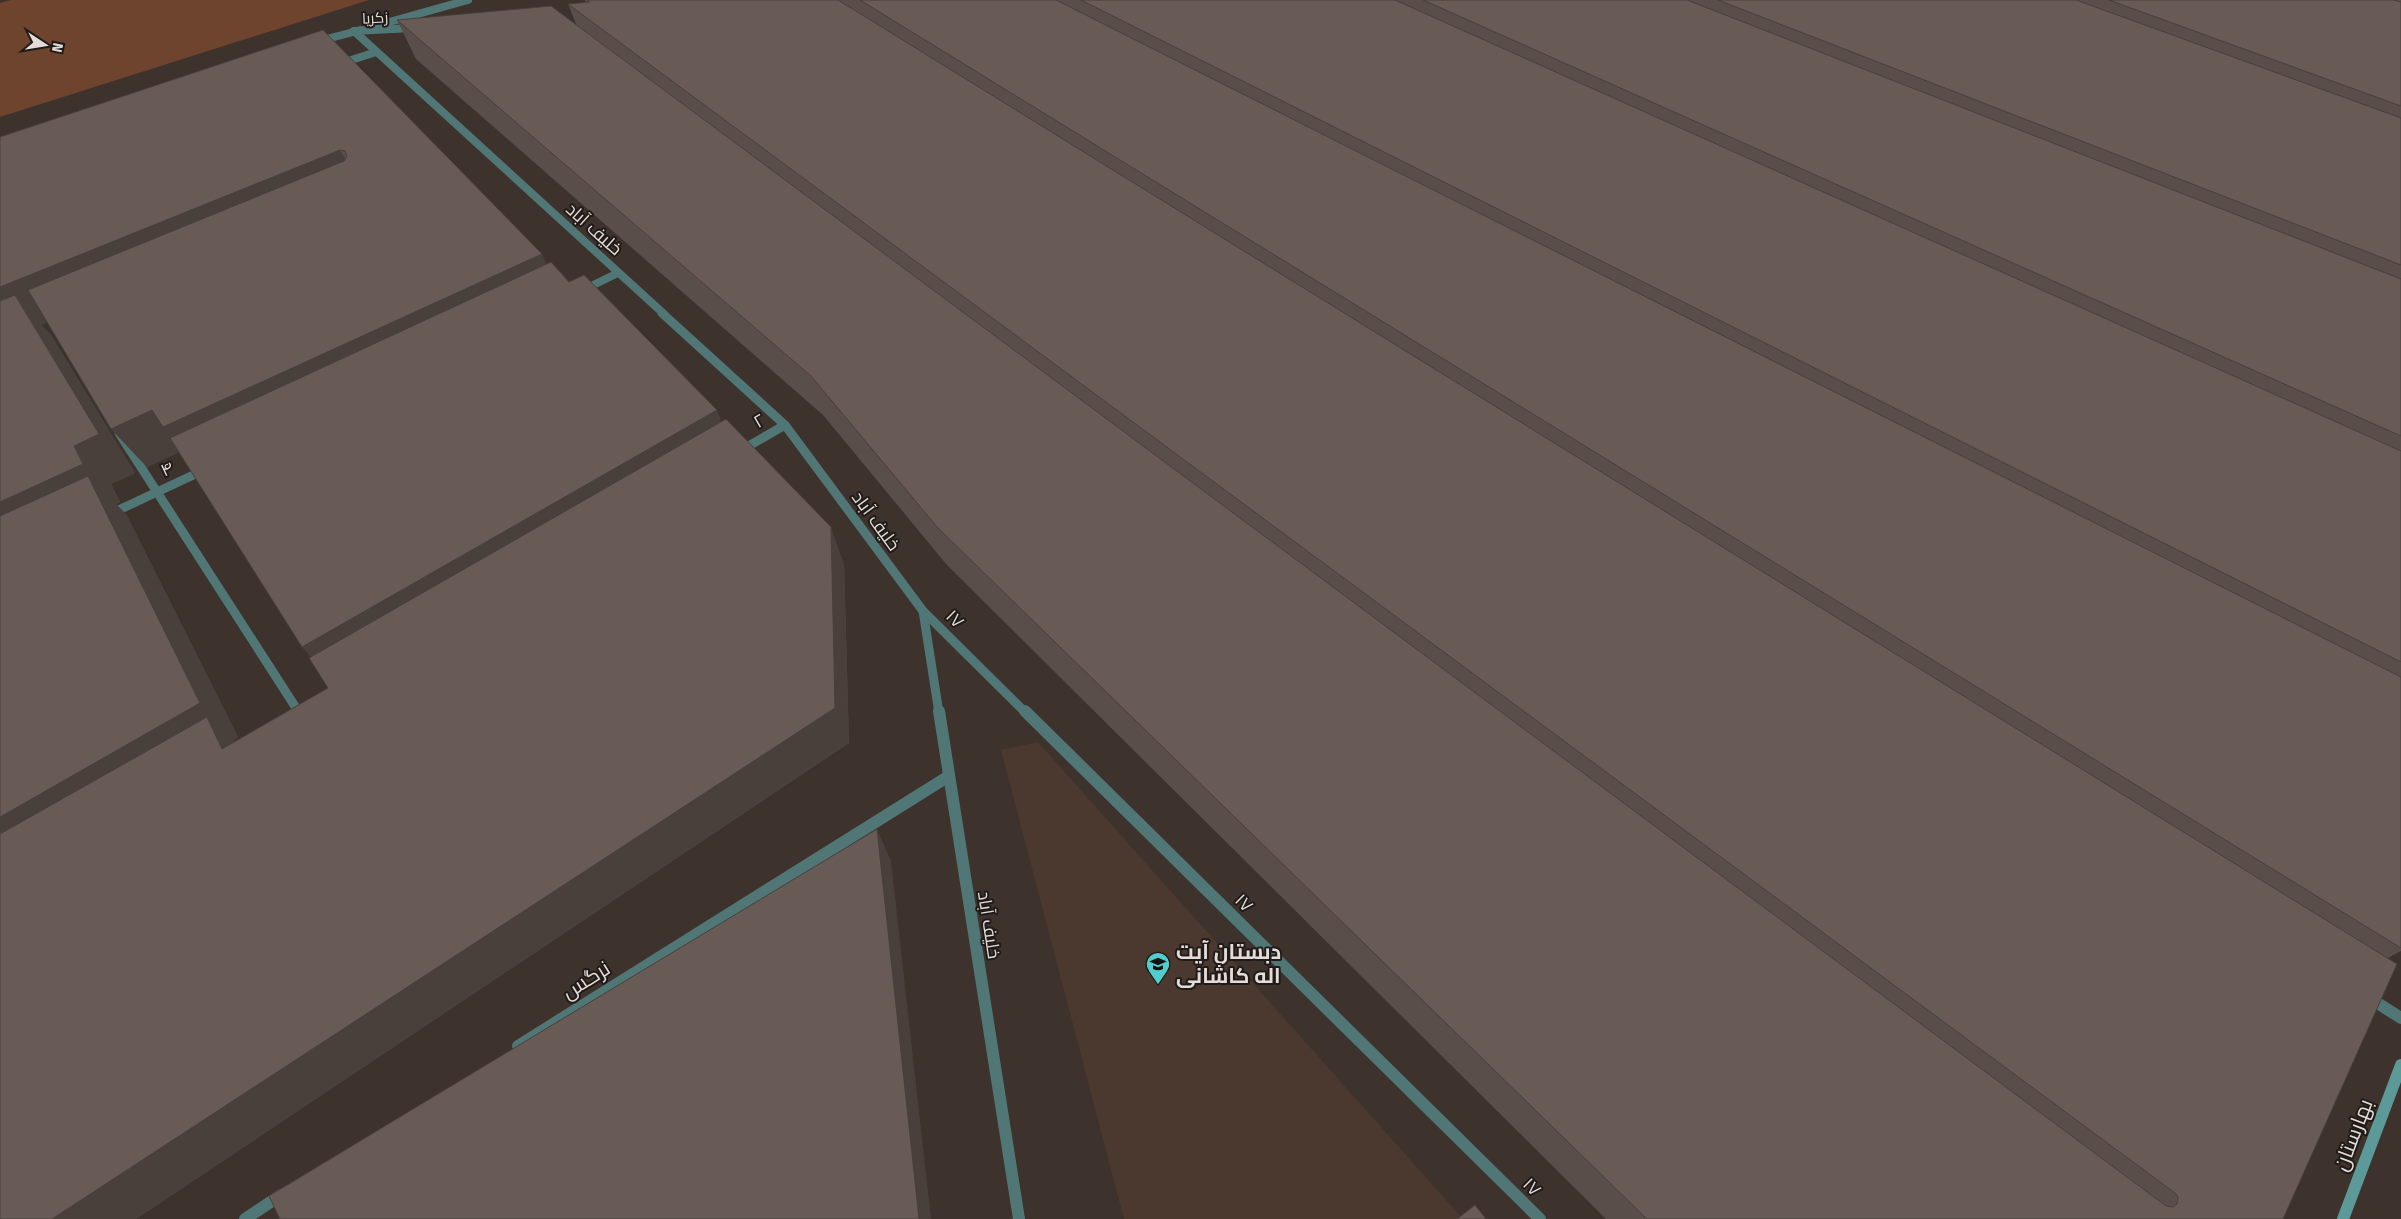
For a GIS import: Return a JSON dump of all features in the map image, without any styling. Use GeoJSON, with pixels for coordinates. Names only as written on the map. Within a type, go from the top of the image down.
{"type":"FeatureCollection","features":[{"type":"Feature","properties":{"kind":"main road","name":"بهارستان"},"geometry":{"type":"LineString","coordinates":[[2343,1219],[2401,1065]]}},
{"type":"Feature","properties":{"kind":"street"},"geometry":{"type":"LineString","coordinates":[[308,44],[468,0]]}},
{"type":"Feature","properties":{"kind":"street","name":"زکریا"},"geometry":{"type":"LineString","coordinates":[[354,32],[421,28]]}},
{"type":"Feature","properties":{"kind":"street","name":"خلیف آباد"},"geometry":{"type":"LineString","coordinates":[[354,32],[785,425],[922,611],[1019,1219]]}},
{"type":"Feature","properties":{"kind":"street"},"geometry":{"type":"LineString","coordinates":[[329,67],[376,52]]}},
{"type":"Feature","properties":{"kind":"street"},"geometry":{"type":"LineString","coordinates":[[574,294],[618,273]]}},
{"type":"Feature","properties":{"kind":"street","name":"۲"},"geometry":{"type":"LineString","coordinates":[[734,455],[785,425]]}},
{"type":"Feature","properties":{"kind":"street"},"geometry":{"type":"LineString","coordinates":[[114,426],[298,711]]}},
{"type":"Feature","properties":{"kind":"street","name":"۴"},"geometry":{"type":"LineString","coordinates":[[95,521],[209,467]]}},
{"type":"Feature","properties":{"kind":"street","name":"۱۷"},"geometry":{"type":"LineString","coordinates":[[922,611],[1540,1219]]}},
{"type":"Feature","properties":{"kind":"street","name":"نرگس"},"geometry":{"type":"LineString","coordinates":[[510,1051],[949,776]]}},
{"type":"Feature","properties":{"kind":"street"},"geometry":{"type":"LineString","coordinates":[[2359,991],[2401,1018]]}},
{"type":"Feature","properties":{"kind":"street"},"geometry":{"type":"LineString","coordinates":[[245,1219],[259,1215],[291,1189]]}},
{"type":"Feature","properties":{"kind":"shaded area"},"geometry":{"type":"Polygon","coordinates":[[[11,0],[369,0],[0,117],[0,3],[11,0]]]}},
{"type":"Feature","properties":{"kind":"shaded area","name":"دبستان آیت اله کاشانی"},"geometry":{"type":"Polygon","coordinates":[[[1038,742],[1463,1219],[1124,1219],[1001,750],[1038,742]]]}},
{"type":"Feature","properties":{"kind":"building"},"geometry":{"type":"Polygon","coordinates":[[[587,0],[838,0],[2397,964],[2283,1219],[1647,1219],[938,528],[811,376],[397,20],[551,6],[2166,1206],[2173,1207],[2177,1204],[2178,1197],[568,4],[590,2],[587,0]]]}},
{"type":"Feature","properties":{"kind":"building"},"geometry":{"type":"Polygon","coordinates":[[[860,0],[1056,0],[2401,677],[2401,948],[860,0]]]}},
{"type":"Feature","properties":{"kind":"building"},"geometry":{"type":"Polygon","coordinates":[[[1081,0],[1395,0],[2401,451],[2401,662],[1081,0]]]}},
{"type":"Feature","properties":{"kind":"building"},"geometry":{"type":"Polygon","coordinates":[[[1423,0],[1687,0],[2401,279],[2401,436],[1423,0]]]}},
{"type":"Feature","properties":{"kind":"building"},"geometry":{"type":"Polygon","coordinates":[[[1718,0],[2076,0],[2401,118],[2401,265],[1718,0]]]}},
{"type":"Feature","properties":{"kind":"building"},"geometry":{"type":"Polygon","coordinates":[[[2109,0],[2393,0],[2401,2],[2401,106],[2109,0]]]}},
{"type":"Feature","properties":{"kind":"building"},"geometry":{"type":"Polygon","coordinates":[[[323,30],[542,254],[163,427],[152,410],[111,429],[28,290],[344,161],[347,156],[345,151],[340,150],[0,287],[0,137],[323,30]]]}},
{"type":"Feature","properties":{"kind":"building"},"geometry":{"type":"Polygon","coordinates":[[[551,262],[569,282],[584,275],[717,410],[302,647],[170,438],[551,262]]]}},
{"type":"Feature","properties":{"kind":"building"},"geometry":{"type":"Polygon","coordinates":[[[15,295],[99,434],[74,446],[83,464],[0,502],[0,301],[15,295]]]}},
{"type":"Feature","properties":{"kind":"building"},"geometry":{"type":"Polygon","coordinates":[[[726,419],[831,527],[835,708],[52,1219],[0,1219],[0,834],[207,717],[222,749],[328,688],[309,658],[726,419]]]}},
{"type":"Feature","properties":{"kind":"building"},"geometry":{"type":"Polygon","coordinates":[[[88,476],[200,703],[0,817],[0,516],[88,476]]]}},
{"type":"Feature","properties":{"kind":"building"},"geometry":{"type":"Polygon","coordinates":[[[877,829],[919,1219],[280,1219],[269,1196],[877,829]]]}},
{"type":"Feature","properties":{"kind":"building"},"geometry":{"type":"Polygon","coordinates":[[[1475,1205],[1486,1219],[1457,1219],[1475,1205]]]}},
{"type":"Feature","properties":{"kind":"place","name":"دبستان آیت اله کاشانی"},"geometry":{"type":"Point","coordinates":[1158,985]}}]}
